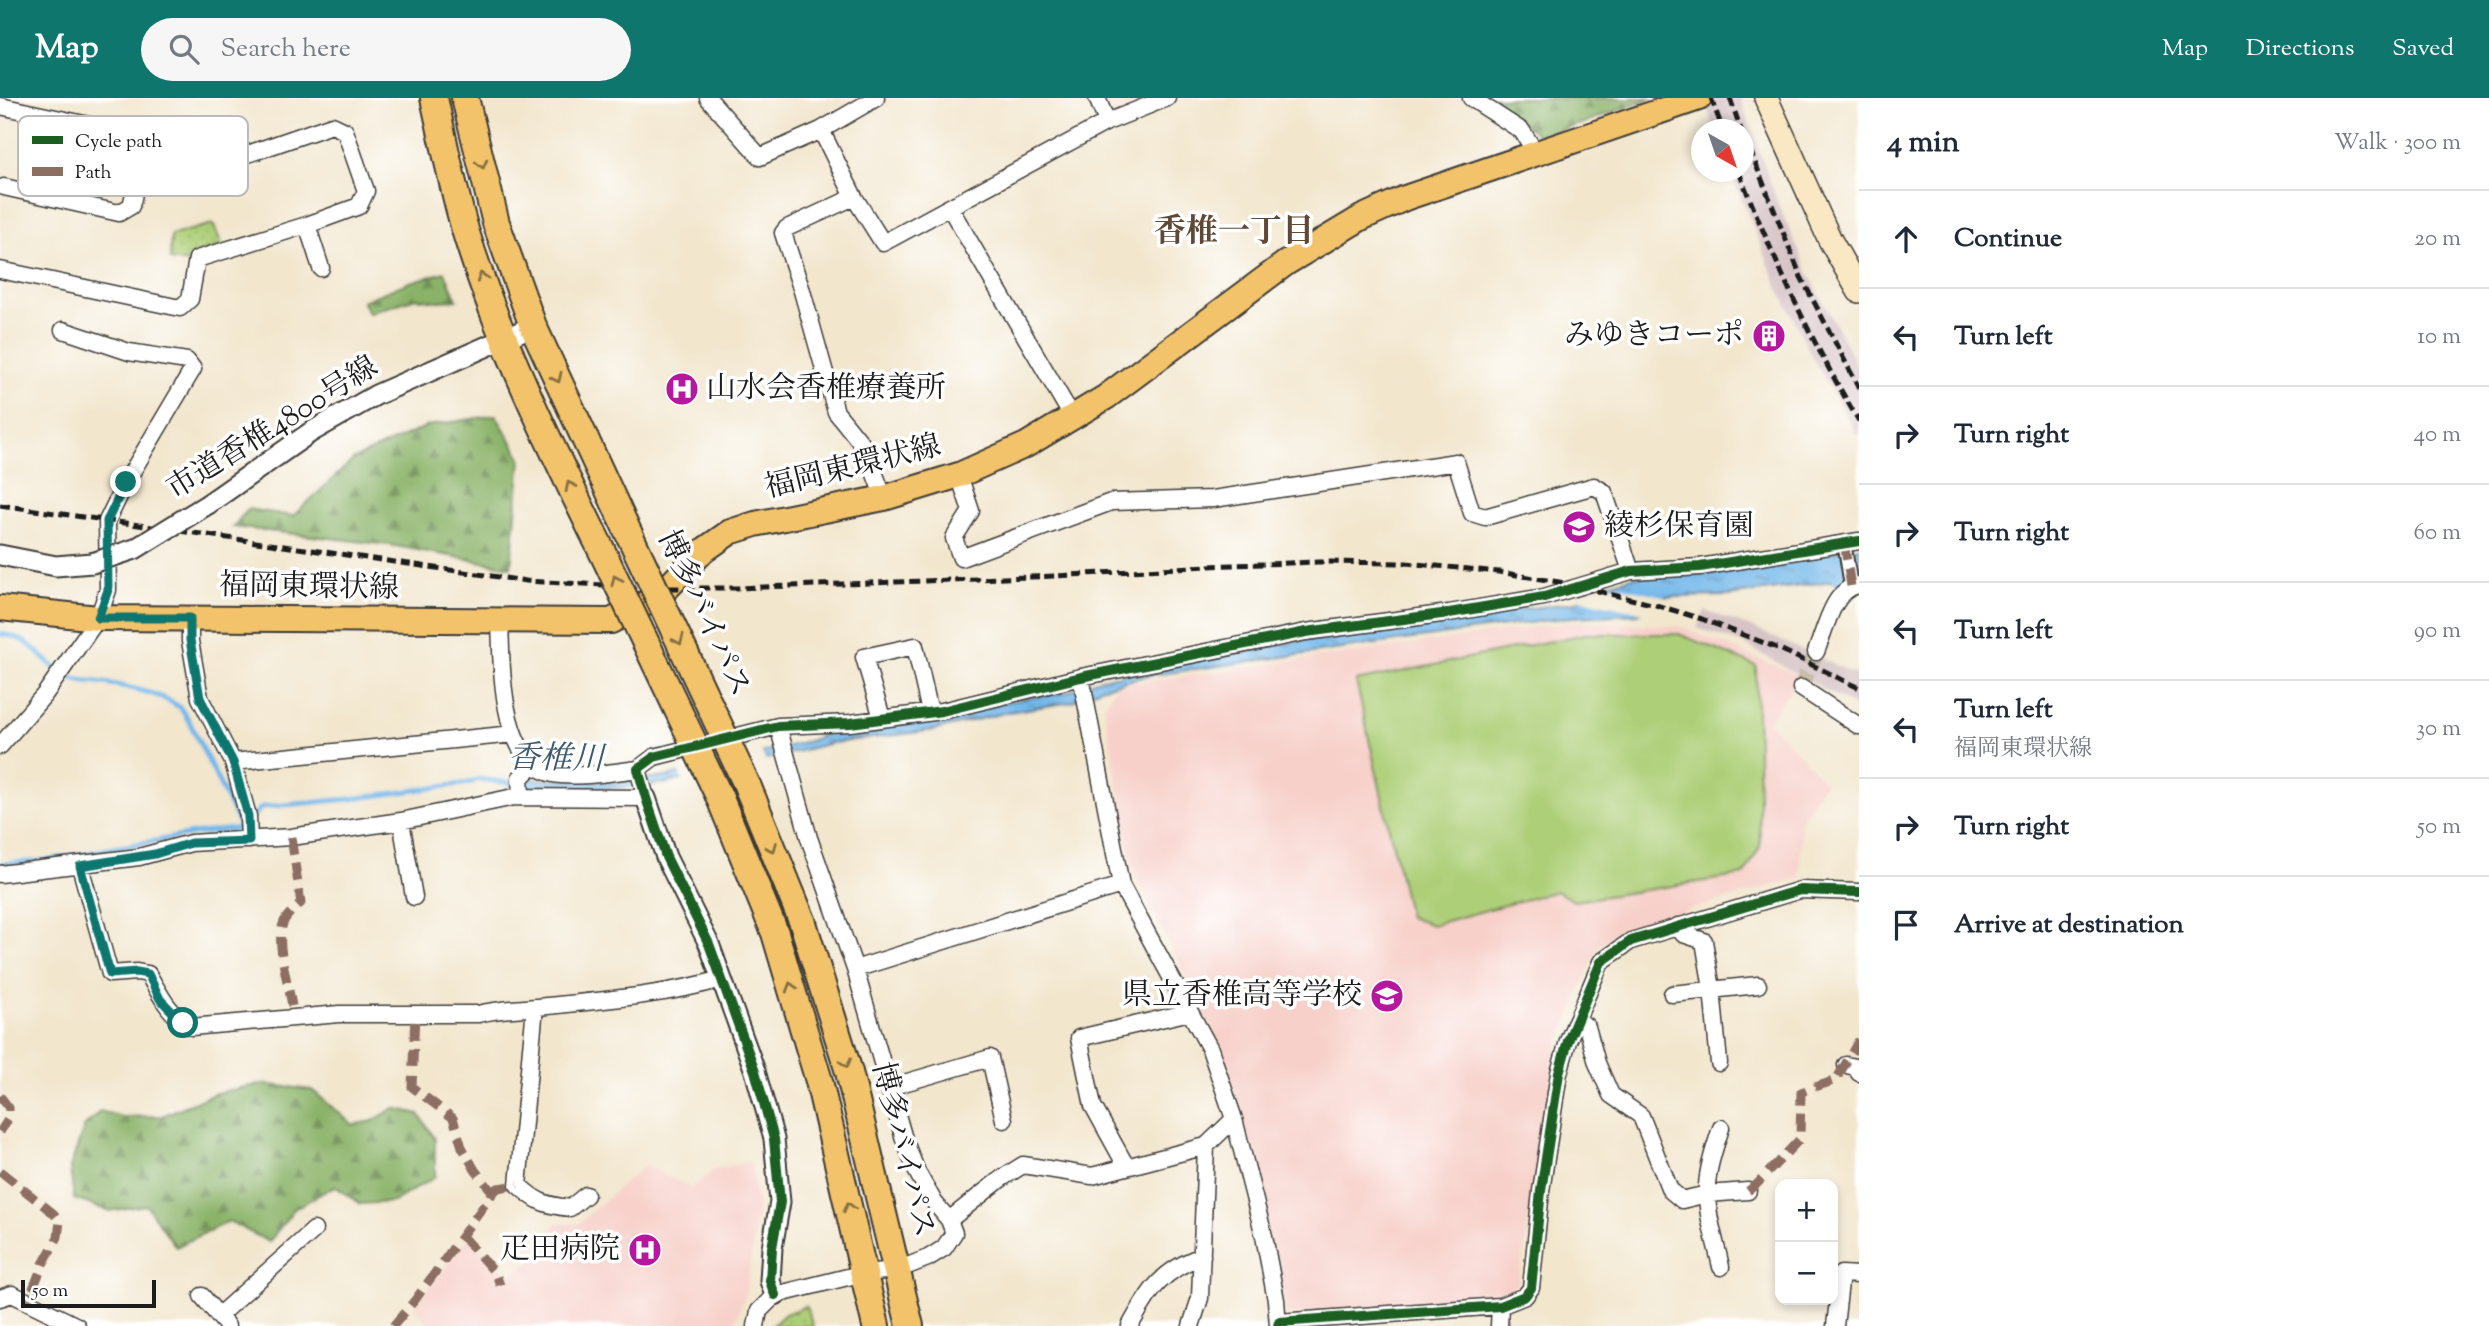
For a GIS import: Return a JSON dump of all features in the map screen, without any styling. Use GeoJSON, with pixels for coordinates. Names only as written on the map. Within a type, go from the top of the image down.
{"type":"FeatureCollection","features":[{"type":"Feature","properties":{"kind":"highway"},"geometry":{"type":"LineString","coordinates":[[434,98],[466,232],[503,338],[539,424],[719,796],[775,933],[819,1081],[876,1326]]}},
{"type":"Feature","properties":{"kind":"highway","name":"博多バイパス"},"geometry":{"type":"LineString","coordinates":[[465,98],[496,223],[533,326],[747,785],[803,923],[849,1072],[910,1326]]}},
{"type":"Feature","properties":{"kind":"main road","name":"福岡東環状線"},"geometry":{"type":"LineString","coordinates":[[0,608],[98,618],[611,621],[646,603],[667,588],[703,551],[730,532],[755,524],[884,498],[958,475],[1026,445],[1106,397],[1286,263],[1361,218],[1405,198],[1699,98]]}},
{"type":"Feature","properties":{"kind":"main road"},"geometry":{"type":"LineString","coordinates":[[1766,98],[1830,240],[1859,291]]}},
{"type":"Feature","properties":{"kind":"street"},"geometry":{"type":"LineString","coordinates":[[708,98],[760,157],[821,130],[876,98]]}},
{"type":"Feature","properties":{"kind":"street"},"geometry":{"type":"LineString","coordinates":[[1097,98],[1107,122]]}},
{"type":"Feature","properties":{"kind":"street"},"geometry":{"type":"LineString","coordinates":[[821,130],[854,197],[883,243],[1107,122],[1167,98]]}},
{"type":"Feature","properties":{"kind":"street"},"geometry":{"type":"LineString","coordinates":[[1471,98],[1522,131],[1536,153]]}},
{"type":"Feature","properties":{"kind":"street"},"geometry":{"type":"LineString","coordinates":[[0,106],[48,116]]}},
{"type":"Feature","properties":{"kind":"street"},"geometry":{"type":"LineString","coordinates":[[0,270],[180,308],[190,299],[197,259],[359,206],[366,191],[345,131],[332,125],[248,154]]}},
{"type":"Feature","properties":{"kind":"street"},"geometry":{"type":"LineString","coordinates":[[23,196],[119,213],[131,206],[133,196]]}},
{"type":"Feature","properties":{"kind":"street"},"geometry":{"type":"LineString","coordinates":[[854,197],[787,228],[783,233],[836,412],[865,448],[884,498]]}},
{"type":"Feature","properties":{"kind":"street"},"geometry":{"type":"LineString","coordinates":[[950,208],[1073,418]]}},
{"type":"Feature","properties":{"kind":"street"},"geometry":{"type":"LineString","coordinates":[[307,225],[321,268]]}},
{"type":"Feature","properties":{"kind":"street","name":"市道香椎4800号線"},"geometry":{"type":"LineString","coordinates":[[0,555],[56,566],[92,563],[135,549],[208,504],[312,432],[376,395],[533,326]]}},
{"type":"Feature","properties":{"kind":"street"},"geometry":{"type":"LineString","coordinates":[[0,747],[45,694],[98,618],[108,590],[107,521],[126,482],[193,369],[187,362],[129,352],[63,330]]}},
{"type":"Feature","properties":{"kind":"street"},"geometry":{"type":"LineString","coordinates":[[958,475],[971,511],[954,538],[961,558],[1111,502],[1213,499],[1456,461],[1472,513],[1485,517],[1594,486],[1604,492],[1631,571]]}},
{"type":"Feature","properties":{"kind":"street"},"geometry":{"type":"LineString","coordinates":[[500,622],[510,726],[521,750],[533,765],[553,774],[638,769],[654,757],[778,726],[850,723],[930,712],[1081,677],[1306,632],[1544,597],[1631,571],[1700,567],[1852,542],[1855,585],[1839,596],[1816,652]]}},
{"type":"Feature","properties":{"kind":"street"},"geometry":{"type":"LineString","coordinates":[[190,618],[190,640],[200,698],[233,762],[249,821],[249,841]]}},
{"type":"Feature","properties":{"kind":"street"},"geometry":{"type":"LineString","coordinates":[[882,718],[864,657],[915,646],[930,712]]}},
{"type":"Feature","properties":{"kind":"street"},"geometry":{"type":"LineString","coordinates":[[1081,677],[1121,884],[1210,1049],[1234,1119],[1264,1236],[1278,1324],[1500,1306],[1525,1296],[1531,1288],[1541,1191],[1559,1073],[1577,1019],[1601,962],[1631,941],[1800,890],[1859,892]]}},
{"type":"Feature","properties":{"kind":"street"},"geometry":{"type":"LineString","coordinates":[[1801,688],[1859,726]]}},
{"type":"Feature","properties":{"kind":"street"},"geometry":{"type":"LineString","coordinates":[[756,1326],[760,1311],[775,1295],[864,1273],[897,1270],[928,1258],[944,1248],[954,1233],[949,1220],[934,1202],[917,1172],[904,1139],[855,969],[810,838],[778,726]]}},
{"type":"Feature","properties":{"kind":"street"},"geometry":{"type":"LineString","coordinates":[[233,762],[514,734]]}},
{"type":"Feature","properties":{"kind":"street"},"geometry":{"type":"LineString","coordinates":[[521,796],[520,778],[533,765]]}},
{"type":"Feature","properties":{"kind":"street"},"geometry":{"type":"LineString","coordinates":[[638,769],[666,857],[709,944],[722,979],[755,1071],[774,1139],[780,1202],[772,1248],[770,1281],[775,1295]]}},
{"type":"Feature","properties":{"kind":"street"},"geometry":{"type":"LineString","coordinates":[[0,874],[80,866],[155,854],[191,843],[291,837],[401,821],[521,796],[646,798]]}},
{"type":"Feature","properties":{"kind":"street"},"geometry":{"type":"LineString","coordinates":[[401,821],[414,897]]}},
{"type":"Feature","properties":{"kind":"street"},"geometry":{"type":"LineString","coordinates":[[80,866],[110,974],[148,974],[160,999],[183,1023],[191,1027],[328,1015],[478,1014],[496,1009],[689,989],[722,979]]}},
{"type":"Feature","properties":{"kind":"street"},"geometry":{"type":"LineString","coordinates":[[855,969],[1121,884]]}},
{"type":"Feature","properties":{"kind":"street"},"geometry":{"type":"LineString","coordinates":[[1678,926],[1683,934],[1704,941],[1720,1063]]}},
{"type":"Feature","properties":{"kind":"street"},"geometry":{"type":"LineString","coordinates":[[1672,994],[1758,985]]}},
{"type":"Feature","properties":{"kind":"street"},"geometry":{"type":"LineString","coordinates":[[535,1007],[518,1185],[536,1201],[550,1206],[570,1208],[586,1195]]}},
{"type":"Feature","properties":{"kind":"street"},"geometry":{"type":"LineString","coordinates":[[1126,1166],[1094,1106],[1079,1038],[1190,1012]]}},
{"type":"Feature","properties":{"kind":"street"},"geometry":{"type":"LineString","coordinates":[[1577,1019],[1587,1027],[1597,1063],[1611,1095],[1640,1116],[1670,1190],[1682,1200],[1707,1194],[1748,1191]]}},
{"type":"Feature","properties":{"kind":"street"},"geometry":{"type":"LineString","coordinates":[[890,1087],[990,1058],[1004,1120]]}},
{"type":"Feature","properties":{"kind":"street"},"geometry":{"type":"LineString","coordinates":[[949,1220],[1023,1165],[1092,1176],[1206,1146],[1234,1119]]}},
{"type":"Feature","properties":{"kind":"street"},"geometry":{"type":"LineString","coordinates":[[1721,1128],[1707,1177],[1708,1209],[1721,1267]]}},
{"type":"Feature","properties":{"kind":"street"},"geometry":{"type":"LineString","coordinates":[[1191,1326],[1200,1298],[1206,1146]]}},
{"type":"Feature","properties":{"kind":"street"},"geometry":{"type":"LineString","coordinates":[[202,1296],[222,1321],[314,1230]]}},
{"type":"Feature","properties":{"kind":"street"},"geometry":{"type":"LineString","coordinates":[[1130,1326],[1149,1292],[1180,1264],[1202,1256]]}},
{"type":"Feature","properties":{"kind":"street"},"geometry":{"type":"LineString","coordinates":[[1835,1326],[1840,1274],[1859,1275]]}},
{"type":"Feature","properties":{"kind":"street"},"geometry":{"type":"LineString","coordinates":[[0,1298],[12,1294],[77,1326]]}},
{"type":"Feature","properties":{"kind":"street"},"geometry":{"type":"LineString","coordinates":[[1499,1326],[1500,1306]]}},
{"type":"Feature","properties":{"kind":"shaded area"},"geometry":{"type":"Polygon","coordinates":[[[1704,98],[1740,98],[1748,119],[1711,119],[1704,98]]]}},
{"type":"Feature","properties":{"kind":"shaded area"},"geometry":{"type":"Polygon","coordinates":[[[1754,137],[1778,204],[1809,274],[1859,370],[1859,438],[1811,355],[1778,286],[1734,182],[1754,182],[1754,137]]]}},
{"type":"Feature","properties":{"kind":"shaded area"},"geometry":{"type":"Polygon","coordinates":[[[1705,611],[1751,627],[1859,676],[1859,709],[1744,644],[1697,628],[1705,611]]]}},
{"type":"Feature","properties":{"kind":"shaded area","name":"県立香椎高等学校"},"geometry":{"type":"Polygon","coordinates":[[[1580,621],[1682,627],[1800,676],[1768,721],[1825,782],[1801,819],[1800,878],[1617,931],[1598,947],[1558,1046],[1518,1283],[1507,1292],[1287,1315],[1223,1051],[1132,869],[1104,706],[1117,685],[1580,621]]]}},
{"type":"Feature","properties":{"kind":"shaded area","name":"疋田病院"},"geometry":{"type":"Polygon","coordinates":[[[751,1162],[758,1211],[745,1296],[733,1326],[431,1326],[414,1307],[468,1238],[510,1276],[530,1262],[556,1223],[578,1224],[645,1165],[691,1188],[715,1169],[751,1162]]]}},
{"type":"Feature","properties":{"kind":"green space"},"geometry":{"type":"Polygon","coordinates":[[[1491,98],[1652,98],[1539,136],[1491,98]]]}},
{"type":"Feature","properties":{"kind":"green space"},"geometry":{"type":"Polygon","coordinates":[[[213,224],[222,245],[192,255],[188,263],[170,260],[171,235],[213,224]]]}},
{"type":"Feature","properties":{"kind":"green space"},"geometry":{"type":"Polygon","coordinates":[[[445,272],[457,300],[416,298],[369,313],[362,301],[410,282],[445,272]]]}},
{"type":"Feature","properties":{"kind":"green space"},"geometry":{"type":"Polygon","coordinates":[[[496,415],[521,458],[511,567],[390,545],[233,527],[248,509],[293,516],[354,459],[427,426],[496,415]]]}},
{"type":"Feature","properties":{"kind":"green space"},"geometry":{"type":"Polygon","coordinates":[[[1585,634],[1679,634],[1756,666],[1760,847],[1744,875],[1574,901],[1556,891],[1432,925],[1409,917],[1356,681],[1585,634]]]}},
{"type":"Feature","properties":{"kind":"green space"},"geometry":{"type":"Polygon","coordinates":[[[262,1084],[312,1090],[353,1125],[373,1121],[394,1108],[419,1114],[435,1139],[435,1177],[393,1202],[360,1204],[335,1186],[294,1209],[269,1242],[229,1221],[176,1247],[146,1205],[109,1211],[74,1199],[70,1168],[84,1127],[100,1111],[123,1117],[162,1116],[216,1093],[262,1084]]]}},
{"type":"Feature","properties":{"kind":"green space"},"geometry":{"type":"Polygon","coordinates":[[[806,1306],[813,1326],[772,1326],[785,1314],[806,1306]]]}},
{"type":"Feature","properties":{"kind":"water"},"geometry":{"type":"Polygon","coordinates":[[[1859,547],[1859,582],[1839,586],[1832,581],[1729,596],[1662,597],[1638,614],[1571,617],[1146,676],[1100,688],[1071,702],[1008,712],[935,730],[832,743],[669,783],[617,788],[528,787],[525,783],[529,779],[615,782],[666,777],[812,740],[832,731],[933,722],[1005,702],[1067,692],[1099,679],[1318,637],[1576,602],[1596,587],[1636,576],[1715,574],[1859,547]]]}},
{"type":"Feature","properties":{"kind":"pier"},"geometry":{"type":"Polygon","coordinates":[[[1599,582],[1673,600],[1663,600],[1646,613],[1576,598],[1599,582]]]}},
{"type":"Feature","properties":{"kind":"pier"},"geometry":{"type":"Polygon","coordinates":[[[760,750],[767,764],[684,783],[678,770],[760,750]]]}},
{"type":"Feature","properties":{"kind":"waterway"},"geometry":{"type":"LineString","coordinates":[[0,634],[29,644],[57,670],[70,678],[141,690],[180,708],[189,721],[241,828]]}},
{"type":"Feature","properties":{"kind":"waterway","name":"香椎川"},"geometry":{"type":"LineString","coordinates":[[251,818],[262,807],[350,799],[469,783],[479,779],[518,784]]}},
{"type":"Feature","properties":{"kind":"waterway","name":"香椎川"},"geometry":{"type":"LineString","coordinates":[[0,864],[43,861],[241,828],[244,825]]}},
{"type":"Feature","properties":{"kind":"tunnel"},"geometry":{"type":"LineString","coordinates":[[1801,688],[1816,652]]}},
{"type":"Feature","properties":{"kind":"railway"},"geometry":{"type":"LineString","coordinates":[[1711,98],[1719,119]]}},
{"type":"Feature","properties":{"kind":"railway"},"geometry":{"type":"LineString","coordinates":[[1730,98],[1737,119]]}},
{"type":"Feature","properties":{"kind":"railway"},"geometry":{"type":"LineString","coordinates":[[1754,160],[1801,277],[1859,388]]}},
{"type":"Feature","properties":{"kind":"railway"},"geometry":{"type":"LineString","coordinates":[[1743,182],[1794,299],[1859,421]]}},
{"type":"Feature","properties":{"kind":"railway"},"geometry":{"type":"LineString","coordinates":[[0,505],[526,581],[667,588],[736,588],[1057,576],[1318,562],[1406,563],[1499,572],[1559,582],[1702,619],[1780,649],[1859,688]]}},
{"type":"Feature","properties":{"kind":"marked path"},"geometry":{"type":"LineString","coordinates":[[1844,542],[1851,586]]}},
{"type":"Feature","properties":{"kind":"marked path"},"geometry":{"type":"LineString","coordinates":[[291,837],[301,903],[284,921],[281,942],[292,1006]]}},
{"type":"Feature","properties":{"kind":"marked path"},"geometry":{"type":"LineString","coordinates":[[393,1326],[493,1193],[462,1147],[453,1118],[412,1087],[415,1014]]}},
{"type":"Feature","properties":{"kind":"marked path"},"geometry":{"type":"LineString","coordinates":[[1748,1191],[1800,1139],[1801,1092],[1836,1080],[1859,1040]]}},
{"type":"Feature","properties":{"kind":"marked path"},"geometry":{"type":"LineString","coordinates":[[0,1096],[9,1108],[9,1118],[0,1132]]}},
{"type":"Feature","properties":{"kind":"marked path"},"geometry":{"type":"LineString","coordinates":[[0,1171],[60,1221],[58,1237],[43,1264],[28,1301]]}},
{"type":"Feature","properties":{"kind":"marked path"},"geometry":{"type":"LineString","coordinates":[[493,1193],[498,1188],[518,1185]]}},
{"type":"Feature","properties":{"kind":"marked path"},"geometry":{"type":"LineString","coordinates":[[462,1236],[496,1274],[500,1285]]}},
{"type":"Feature","properties":{"kind":"cycle path"},"geometry":{"type":"LineString","coordinates":[[775,1295],[770,1281],[772,1248],[780,1202],[774,1139],[755,1071],[709,944],[666,857],[646,798],[638,769],[654,757],[778,726],[850,723],[942,711],[1081,677],[1306,632],[1544,597],[1631,571],[1700,567],[1859,541]]}},
{"type":"Feature","properties":{"kind":"cycle path"},"geometry":{"type":"LineString","coordinates":[[1278,1326],[1279,1322],[1500,1306],[1525,1296],[1531,1288],[1541,1191],[1559,1073],[1568,1041],[1601,962],[1631,941],[1800,890],[1859,892]]}},
{"type":"Feature","properties":{"kind":"place","name":"みゆきコーポ"},"geometry":{"type":"Point","coordinates":[1769,336]}},
{"type":"Feature","properties":{"kind":"place","name":"山水会香椎療養所"},"geometry":{"type":"Point","coordinates":[682,389]}},
{"type":"Feature","properties":{"kind":"place","name":"綾杉保育園"},"geometry":{"type":"Point","coordinates":[1579,527]}},
{"type":"Feature","properties":{"kind":"place","name":"県立香椎高等学校"},"geometry":{"type":"Point","coordinates":[1387,996]}},
{"type":"Feature","properties":{"kind":"place","name":"疋田病院"},"geometry":{"type":"Point","coordinates":[645,1250]}},
{"type":"Feature","properties":{"kind":"district","name":"香椎一丁目"},"geometry":{"type":"Point","coordinates":[1234,233]}},
{"type":"Feature","properties":{"kind":"route"},"geometry":{"type":"LineString","coordinates":[[126,482],[107,521],[108,590],[98,618],[190,618],[190,640],[200,698],[233,762],[248,816],[249,841],[191,843],[155,854],[80,866],[110,974],[148,974],[160,999],[183,1023]]}}]}
